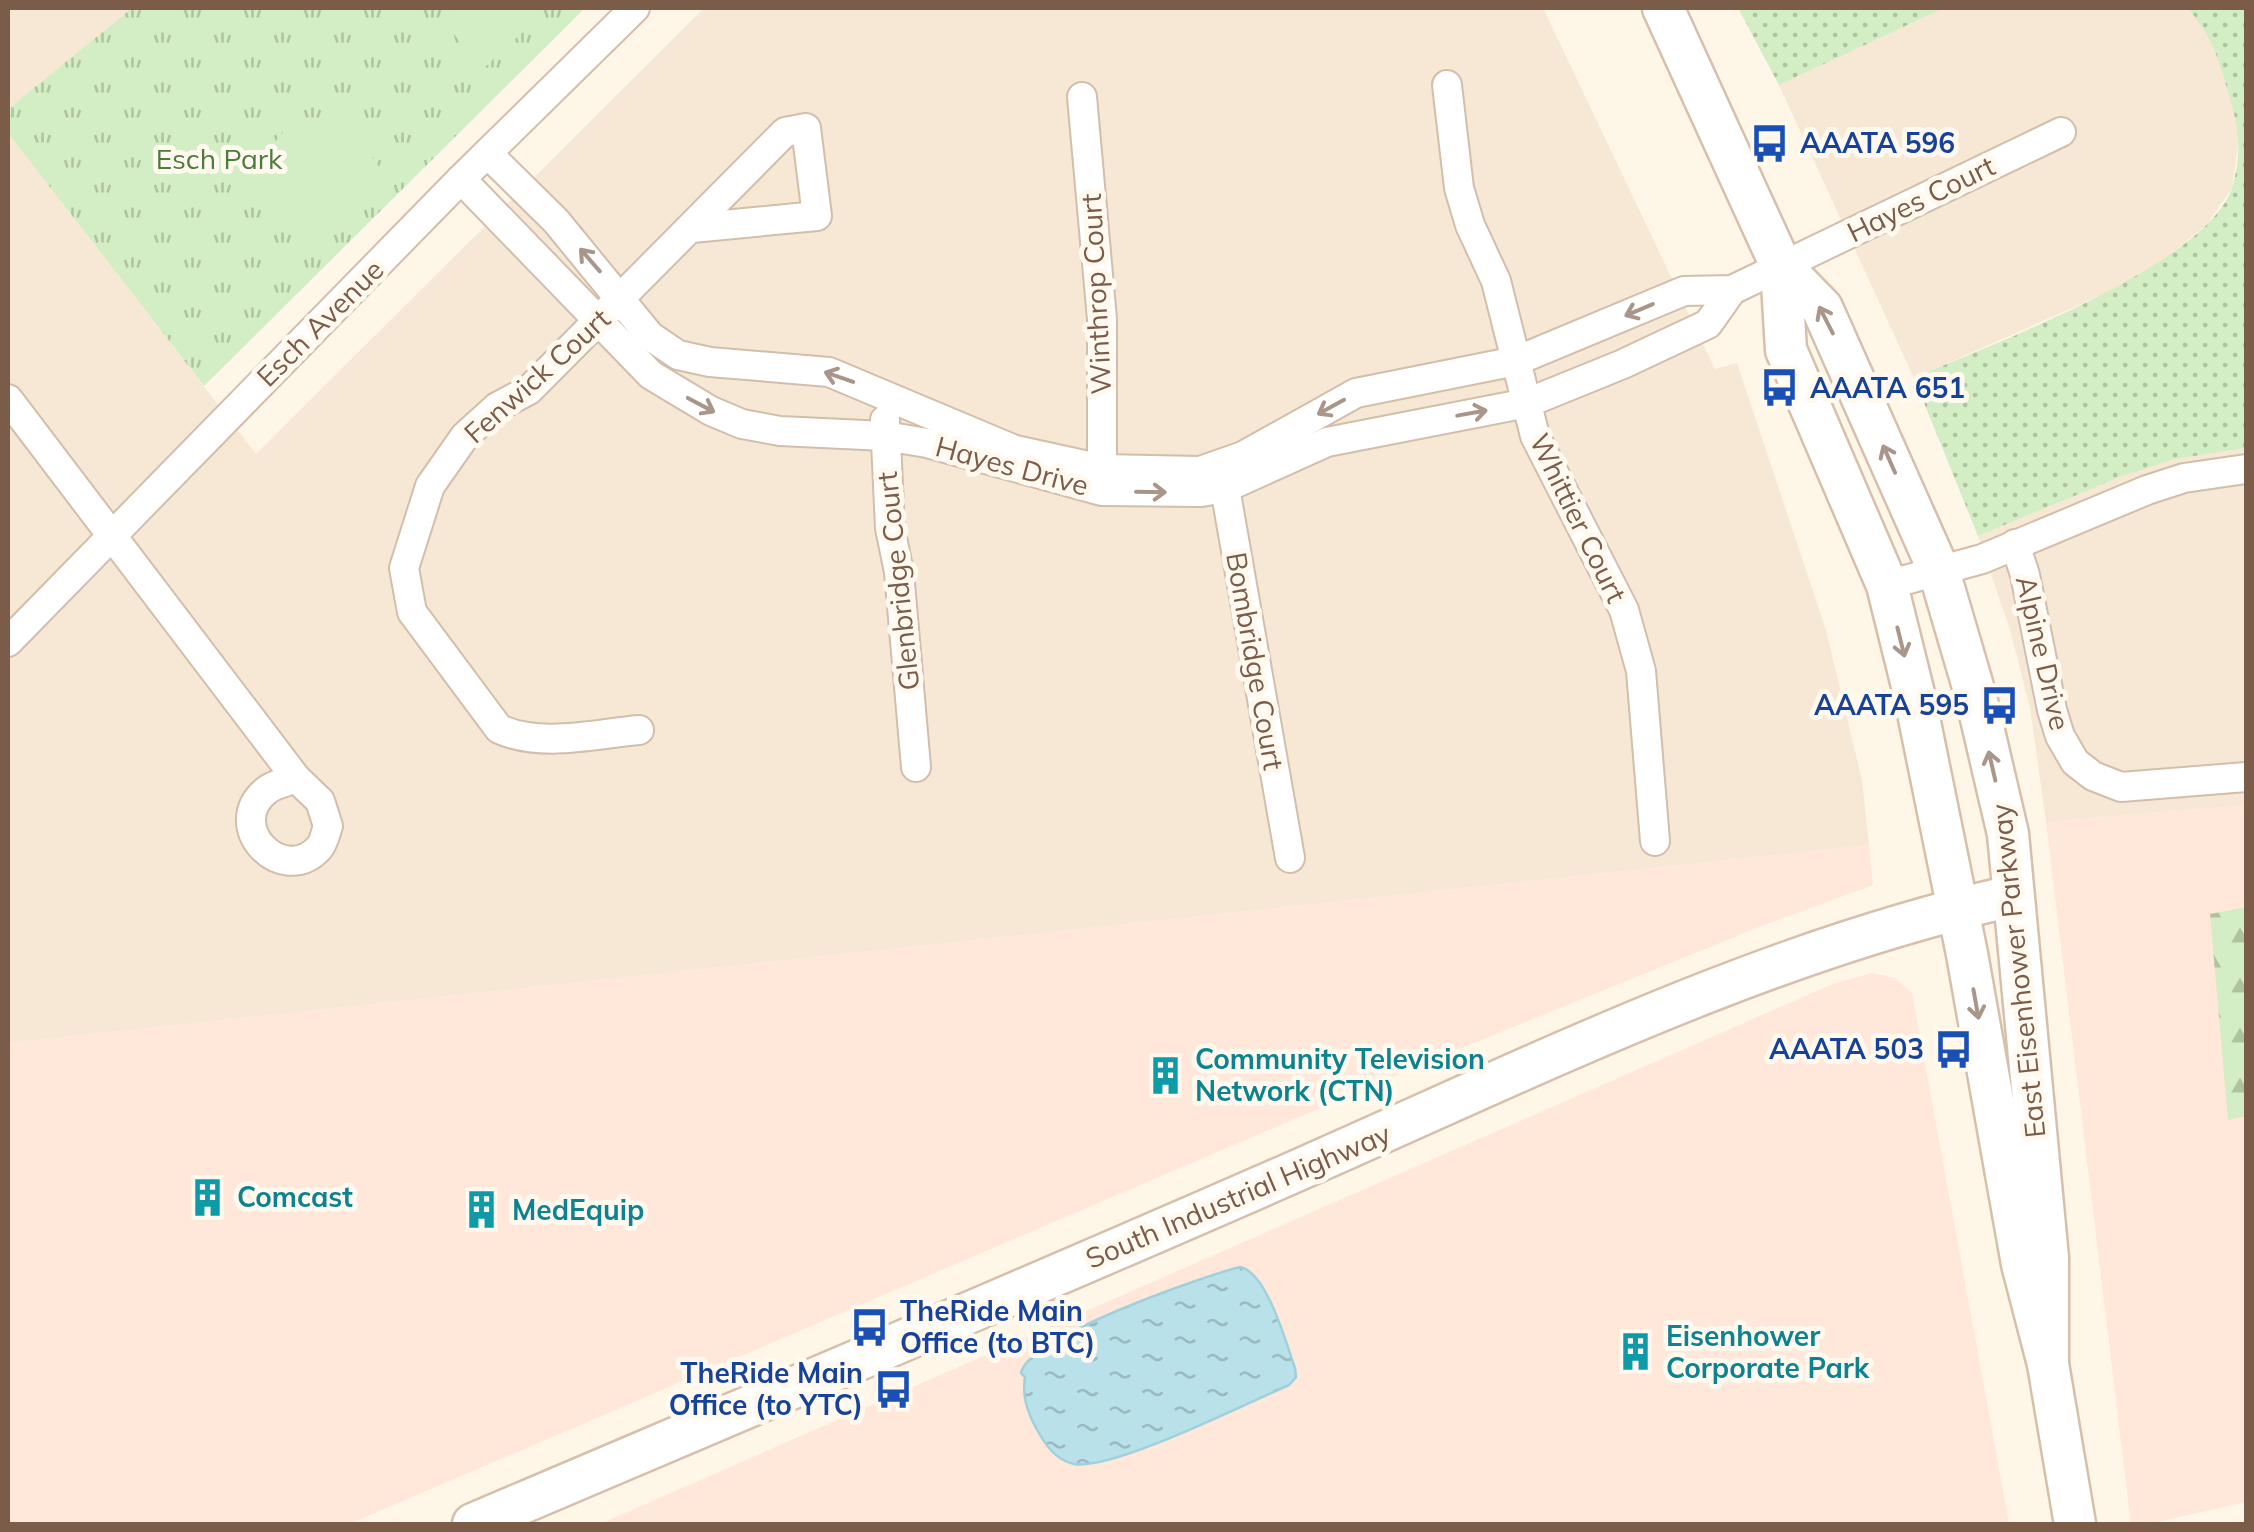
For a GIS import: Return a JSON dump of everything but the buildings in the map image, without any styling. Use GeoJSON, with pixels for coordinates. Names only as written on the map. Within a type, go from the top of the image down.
{"type":"FeatureCollection","features":[{"type":"Feature","properties":{"kind":"main road","name":"East Eisenhower Parkway"},"geometry":{"type":"LineString","coordinates":[[1663,8],[1781,266],[1822,308],[1939,571],[1976,697],[2008,834],[2048,1258],[2048,1364]]}},
{"type":"Feature","properties":{"kind":"main road","name":"East Eisenhower Parkway"},"geometry":{"type":"LineString","coordinates":[[1781,266],[1786,350],[1887,585],[1919,714],[2022,1264],[2048,1364],[2073,1513]]}},
{"type":"Feature","properties":{"kind":"main road","name":"South Industrial Highway"},"geometry":{"type":"LineString","coordinates":[[473,1524],[1269,1183],[1652,1012],[1749,974],[1903,922],[2012,896]]}},
{"type":"Feature","properties":{"kind":"street","name":"Esch Avenue"},"geometry":{"type":"LineString","coordinates":[[8,642],[461,179],[635,8]]}},
{"type":"Feature","properties":{"kind":"street","name":"Whittier Court"},"geometry":{"type":"LineString","coordinates":[[1447,85],[1459,188],[1470,225],[1496,281],[1535,436],[1624,610],[1642,672],[1655,841]]}},
{"type":"Feature","properties":{"kind":"street","name":"Winthrop Court"},"geometry":{"type":"LineString","coordinates":[[1082,97],[1102,319],[1102,480]]}},
{"type":"Feature","properties":{"kind":"street","name":"Fenwick Court"},"geometry":{"type":"LineString","coordinates":[[640,730],[536,740],[498,729],[412,612],[404,568],[430,486],[466,436],[498,407],[529,390],[785,132],[806,128],[816,216],[692,228]]}},
{"type":"Feature","properties":{"kind":"street","name":"Hayes Court"},"geometry":{"type":"LineString","coordinates":[[1781,266],[2060,132]]}},
{"type":"Feature","properties":{"kind":"street","name":"Hayes Drive"},"geometry":{"type":"LineString","coordinates":[[488,154],[556,221],[650,336],[678,356],[828,372],[1014,450],[1102,480]]}},
{"type":"Feature","properties":{"kind":"street","name":"Hayes Drive"},"geometry":{"type":"LineString","coordinates":[[461,179],[652,375],[711,411],[742,424],[780,431],[927,442],[1102,480],[1201,492],[1243,456],[1356,393],[1516,361],[1684,290],[1732,290],[1781,266]]}},
{"type":"Feature","properties":{"kind":"street","name":"Hayes Drive"},"geometry":{"type":"LineString","coordinates":[[1223,476],[1327,442],[1527,403],[1708,324],[1732,290]]}},
{"type":"Feature","properties":{"kind":"street","name":"Glenbridge Court"},"geometry":{"type":"LineString","coordinates":[[886,396],[890,528],[898,572],[916,767]]}},
{"type":"Feature","properties":{"kind":"street"},"geometry":{"type":"LineString","coordinates":[[8,399],[296,778]]}},
{"type":"Feature","properties":{"kind":"street","name":"Alpine Drive"},"geometry":{"type":"LineString","coordinates":[[1887,585],[1972,562],[2147,490],[2184,478],[2246,468]]}},
{"type":"Feature","properties":{"kind":"street","name":"Bombridge Court"},"geometry":{"type":"LineString","coordinates":[[1223,476],[1290,858]]}},
{"type":"Feature","properties":{"kind":"street","name":"Alpine Drive"},"geometry":{"type":"LineString","coordinates":[[2015,544],[2025,575],[2052,710],[2060,736],[2076,762],[2093,776],[2122,787],[2246,777]]}},
{"type":"Feature","properties":{"kind":"shaded area"},"geometry":{"type":"Polygon","coordinates":[[[8,8],[132,8],[8,109],[8,8]]]}},
{"type":"Feature","properties":{"kind":"shaded area"},"geometry":{"type":"Polygon","coordinates":[[[704,8],[1543,8],[1715,369],[1737,363],[1826,630],[1862,780],[1869,845],[8,1043],[8,133],[256,454],[704,8]]]}},
{"type":"Feature","properties":{"kind":"shaded area"},"geometry":{"type":"Polygon","coordinates":[[[1944,8],[2187,8],[2204,25],[2222,69],[2240,133],[2232,188],[2207,224],[2159,264],[2113,290],[1914,378],[1779,85],[1944,8]]]}},
{"type":"Feature","properties":{"kind":"shaded area"},"geometry":{"type":"Polygon","coordinates":[[[2246,448],[2246,805],[2046,822],[2030,708],[2010,630],[1978,536],[2120,477],[2175,459],[2246,448]]]}},
{"type":"Feature","properties":{"kind":"shaded area"},"geometry":{"type":"Polygon","coordinates":[[[2246,805],[2246,1502],[2148,1524],[2131,1524],[2046,822],[2246,805]]]}},
{"type":"Feature","properties":{"kind":"shaded area"},"geometry":{"type":"Polygon","coordinates":[[[1869,845],[1873,885],[1759,927],[1432,1060],[349,1524],[8,1524],[8,1043],[1869,845]]]}},
{"type":"Feature","properties":{"kind":"shaded area"},"geometry":{"type":"Polygon","coordinates":[[[1872,973],[1895,978],[1912,993],[2009,1524],[600,1524],[1833,984],[1872,973]]]}},
{"type":"Feature","properties":{"kind":"green space","name":"Esch Park"},"geometry":{"type":"Polygon","coordinates":[[[132,8],[585,8],[204,386],[8,133],[8,109],[132,8]]]}},
{"type":"Feature","properties":{"kind":"green space"},"geometry":{"type":"Polygon","coordinates":[[[455,8],[503,8],[525,30],[484,68],[441,20],[455,8]]]}},
{"type":"Feature","properties":{"kind":"green space"},"geometry":{"type":"Polygon","coordinates":[[[1738,8],[1944,8],[1779,85],[1738,8]]]}},
{"type":"Feature","properties":{"kind":"green space"},"geometry":{"type":"Polygon","coordinates":[[[2187,8],[2246,8],[2246,448],[2175,459],[2120,477],[1978,536],[1914,378],[2042,324],[2142,273],[2184,244],[2216,215],[2233,185],[2238,161],[2237,129],[2214,48],[2187,8]]]}},
{"type":"Feature","properties":{"kind":"green space"},"geometry":{"type":"Polygon","coordinates":[[[311,118],[333,124],[352,136],[382,171],[376,190],[367,200],[334,224],[315,231],[296,229],[281,219],[266,184],[266,164],[274,144],[288,128],[311,118]]]}},
{"type":"Feature","properties":{"kind":"green space"},"geometry":{"type":"Polygon","coordinates":[[[2246,907],[2246,1116],[2228,1120],[2210,914],[2246,907]]]}},
{"type":"Feature","properties":{"kind":"water"},"geometry":{"type":"Polygon","coordinates":[[[1240,1267],[1259,1281],[1274,1310],[1295,1368],[1296,1377],[1289,1385],[1118,1457],[1074,1464],[1051,1450],[1026,1403],[1025,1377],[1021,1373],[1031,1359],[1083,1326],[1118,1310],[1240,1267]]]}},
{"type":"Feature","properties":{"kind":"place","name":"AAATA 596"},"geometry":{"type":"Point","coordinates":[1770,143]}},
{"type":"Feature","properties":{"kind":"place","name":"AAATA 651"},"geometry":{"type":"Point","coordinates":[1780,388]}},
{"type":"Feature","properties":{"kind":"place","name":"AAATA 595"},"geometry":{"type":"Point","coordinates":[1999,705]}},
{"type":"Feature","properties":{"kind":"place","name":"AAATA 503"},"geometry":{"type":"Point","coordinates":[1954,1049]}},
{"type":"Feature","properties":{"kind":"place","name":"Community Television Network (CTN)"},"geometry":{"type":"Point","coordinates":[1165,1075]}},
{"type":"Feature","properties":{"kind":"place","name":"Comcast"},"geometry":{"type":"Point","coordinates":[207,1197]}},
{"type":"Feature","properties":{"kind":"place","name":"MedEquip"},"geometry":{"type":"Point","coordinates":[482,1210]}},
{"type":"Feature","properties":{"kind":"place","name":"TheRide Main Office (to BTC)"},"geometry":{"type":"Point","coordinates":[870,1327]}},
{"type":"Feature","properties":{"kind":"place","name":"Eisenhower Corporate Park"},"geometry":{"type":"Point","coordinates":[1636,1352]}},
{"type":"Feature","properties":{"kind":"place","name":"TheRide Main Office (to YTC)"},"geometry":{"type":"Point","coordinates":[893,1389]}}]}
